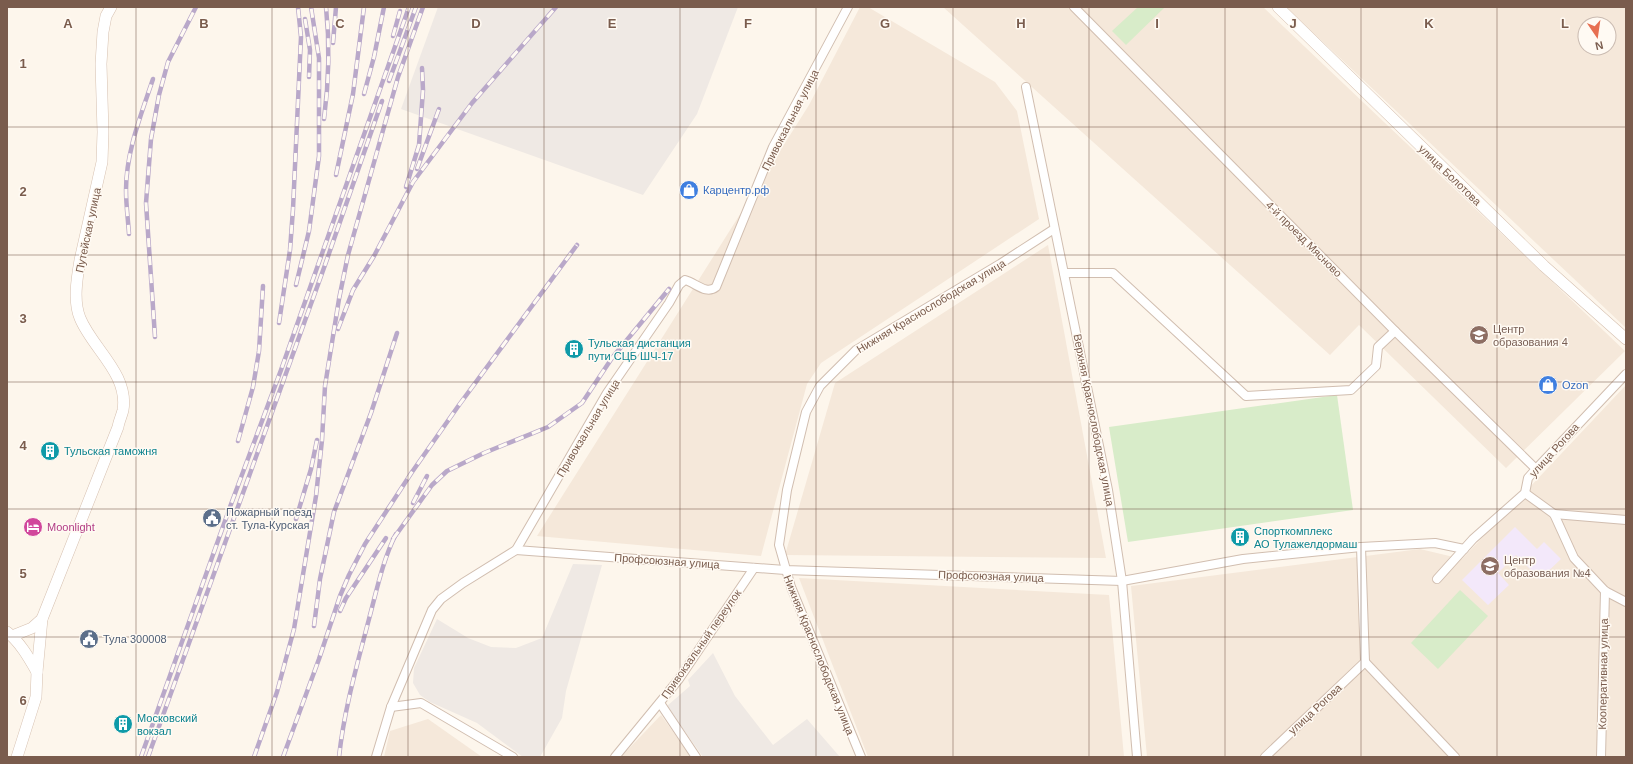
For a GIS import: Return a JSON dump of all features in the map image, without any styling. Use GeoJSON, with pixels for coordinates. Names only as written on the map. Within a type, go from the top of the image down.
{"type":"FeatureCollection","features":[{"type":"Feature","properties":{"kind":"street","name":"Путейская улица"},"geometry":{"type":"LineString","coordinates":[[17,757],[36,697],[42,619],[118,427],[123,409],[123,392],[116,375],[92,340],[79,317],[77,296],[77,276],[102,162],[103,132],[101,64],[103,32],[106,16],[111,7]]}},
{"type":"Feature","properties":{"kind":"street","name":"Привокзальная улица"},"geometry":{"type":"LineString","coordinates":[[376,757],[391,707],[432,610],[441,599],[462,583],[516,550],[607,393],[669,303],[679,285],[686,280],[707,291],[716,287],[773,147],[848,7]]}},
{"type":"Feature","properties":{"kind":"street","name":"4-й проезд Мясново"},"geometry":{"type":"LineString","coordinates":[[1074,7],[1395,331],[1536,469]]}},
{"type":"Feature","properties":{"kind":"street","name":"улица Болотова"},"geometry":{"type":"LineString","coordinates":[[1278,7],[1544,266],[1626,339]]}},
{"type":"Feature","properties":{"kind":"street","name":"Верхняя Краснослободская улица"},"geometry":{"type":"LineString","coordinates":[[1026,87],[1054,229],[1077,331],[1108,490],[1122,581],[1133,694],[1137,757]]}},
{"type":"Feature","properties":{"kind":"street","name":"Нижняя Краснослободская улица"},"geometry":{"type":"LineString","coordinates":[[861,757],[791,587],[779,546],[787,490],[806,412],[820,386],[856,350],[1000,264],[1054,229]]}},
{"type":"Feature","properties":{"kind":"street"},"geometry":{"type":"LineString","coordinates":[[1064,273],[1113,273],[1246,396],[1351,390],[1376,366],[1378,347],[1395,331]]}},
{"type":"Feature","properties":{"kind":"street","name":"улица Рогова"},"geometry":{"type":"LineString","coordinates":[[1525,493],[1528,478],[1626,374]]}},
{"type":"Feature","properties":{"kind":"street"},"geometry":{"type":"LineString","coordinates":[[1437,580],[1473,539],[1525,493],[1554,514],[1574,558],[1605,591],[1626,602]]}},
{"type":"Feature","properties":{"kind":"street"},"geometry":{"type":"LineString","coordinates":[[1554,514],[1626,520]]}},
{"type":"Feature","properties":{"kind":"street","name":"Профсоюзная улица"},"geometry":{"type":"LineString","coordinates":[[516,550],[785,570],[1122,581],[1242,559],[1360,547],[1435,543],[1464,549]]}},
{"type":"Feature","properties":{"kind":"street"},"geometry":{"type":"LineString","coordinates":[[1360,547],[1365,662],[1455,757]]}},
{"type":"Feature","properties":{"kind":"street","name":"Привокзальный переулок"},"geometry":{"type":"LineString","coordinates":[[615,757],[679,679],[754,568]]}},
{"type":"Feature","properties":{"kind":"street","name":"Кооперативная улица"},"geometry":{"type":"LineString","coordinates":[[1601,757],[1605,591]]}},
{"type":"Feature","properties":{"kind":"street"},"geometry":{"type":"LineString","coordinates":[[37,672],[28,656],[10,634],[32,628],[42,619]]}},
{"type":"Feature","properties":{"kind":"street","name":"улица Рогова"},"geometry":{"type":"LineString","coordinates":[[1264,757],[1365,662]]}},
{"type":"Feature","properties":{"kind":"street"},"geometry":{"type":"LineString","coordinates":[[391,707],[421,703],[513,757]]}},
{"type":"Feature","properties":{"kind":"street"},"geometry":{"type":"LineString","coordinates":[[660,703],[696,757]]}},
{"type":"Feature","properties":{"kind":"shaded area"},"geometry":{"type":"Polygon","coordinates":[[[438,7],[738,7],[697,114],[643,195],[401,109],[438,7]]]}},
{"type":"Feature","properties":{"kind":"shaded area"},"geometry":{"type":"Polygon","coordinates":[[[860,7],[868,7],[995,82],[1017,111],[1039,219],[821,363],[807,384],[761,556],[537,536],[809,105],[860,7]]]}},
{"type":"Feature","properties":{"kind":"shaded area"},"geometry":{"type":"Polygon","coordinates":[[[943,7],[1263,7],[1625,351],[1506,468],[1359,325],[1330,355],[943,7]]]}},
{"type":"Feature","properties":{"kind":"shaded area"},"geometry":{"type":"Polygon","coordinates":[[[1286,7],[1626,7],[1626,328],[1286,7]]]}},
{"type":"Feature","properties":{"kind":"shaded area"},"geometry":{"type":"Polygon","coordinates":[[[1048,245],[1106,558],[785,555],[835,383],[1048,245]]]}},
{"type":"Feature","properties":{"kind":"shaded area"},"geometry":{"type":"Polygon","coordinates":[[[1626,385],[1626,757],[1147,757],[1131,586],[1420,549],[1462,559],[1626,385]]]}},
{"type":"Feature","properties":{"kind":"shaded area","name":"Центр образования №4"},"geometry":{"type":"Polygon","coordinates":[[[1515,527],[1537,549],[1544,542],[1561,559],[1540,579],[1516,555],[1498,573],[1509,585],[1488,605],[1462,580],[1515,527]]]}},
{"type":"Feature","properties":{"kind":"shaded area"},"geometry":{"type":"Polygon","coordinates":[[[573,564],[602,565],[566,691],[562,718],[540,757],[523,757],[477,723],[430,702],[420,695],[413,683],[414,668],[437,619],[468,638],[491,647],[516,648],[542,638],[573,564]]]}},
{"type":"Feature","properties":{"kind":"shaded area"},"geometry":{"type":"Polygon","coordinates":[[[799,578],[1109,595],[1124,757],[868,757],[799,578]]]}},
{"type":"Feature","properties":{"kind":"shaded area"},"geometry":{"type":"Polygon","coordinates":[[[713,653],[735,696],[773,745],[807,719],[840,757],[703,757],[667,706],[690,686],[688,680],[713,653]]]}},
{"type":"Feature","properties":{"kind":"shaded area"},"geometry":{"type":"Polygon","coordinates":[[[661,715],[691,757],[621,757],[661,715]]]}},
{"type":"Feature","properties":{"kind":"shaded area"},"geometry":{"type":"Polygon","coordinates":[[[428,719],[482,757],[384,757],[390,731],[428,719]]]}},
{"type":"Feature","properties":{"kind":"green space"},"geometry":{"type":"Polygon","coordinates":[[[1138,7],[1165,7],[1126,45],[1112,31],[1138,7]]]}},
{"type":"Feature","properties":{"kind":"green space"},"geometry":{"type":"Polygon","coordinates":[[[1337,395],[1353,510],[1128,542],[1109,427],[1337,395]]]}},
{"type":"Feature","properties":{"kind":"green space"},"geometry":{"type":"Polygon","coordinates":[[[1460,590],[1488,616],[1438,669],[1411,643],[1460,590]]]}},
{"type":"Feature","properties":{"kind":"railway"},"geometry":{"type":"LineString","coordinates":[[155,337],[146,203],[151,139],[159,95],[168,62],[196,7]]}},
{"type":"Feature","properties":{"kind":"railway"},"geometry":{"type":"LineString","coordinates":[[279,323],[290,250],[293,209],[301,37],[298,7]]}},
{"type":"Feature","properties":{"kind":"railway"},"geometry":{"type":"LineString","coordinates":[[296,285],[309,231],[319,156],[319,58],[311,7]]}},
{"type":"Feature","properties":{"kind":"railway"},"geometry":{"type":"LineString","coordinates":[[324,119],[328,63],[326,7]]}},
{"type":"Feature","properties":{"kind":"railway"},"geometry":{"type":"LineString","coordinates":[[333,43],[336,7]]}},
{"type":"Feature","properties":{"kind":"railway"},"geometry":{"type":"LineString","coordinates":[[336,175],[353,94],[364,7]]}},
{"type":"Feature","properties":{"kind":"railway"},"geometry":{"type":"LineString","coordinates":[[364,94],[374,57],[384,7]]}},
{"type":"Feature","properties":{"kind":"railway"},"geometry":{"type":"LineString","coordinates":[[141,757],[230,507],[281,370],[409,7]]}},
{"type":"Feature","properties":{"kind":"railway"},"geometry":{"type":"LineString","coordinates":[[389,81],[416,7]]}},
{"type":"Feature","properties":{"kind":"railway"},"geometry":{"type":"LineString","coordinates":[[254,757],[277,692],[294,629],[316,496],[322,440],[325,386],[339,299],[348,255],[398,77],[423,7]]}},
{"type":"Feature","properties":{"kind":"railway"},"geometry":{"type":"LineString","coordinates":[[338,329],[353,290],[374,256],[413,182],[472,103],[556,7]]}},
{"type":"Feature","properties":{"kind":"railway"},"geometry":{"type":"LineString","coordinates":[[393,36],[400,11]]}},
{"type":"Feature","properties":{"kind":"railway"},"geometry":{"type":"LineString","coordinates":[[305,19],[310,50],[309,77]]}},
{"type":"Feature","properties":{"kind":"railway"},"geometry":{"type":"LineString","coordinates":[[406,187],[419,145],[423,90],[422,68]]}},
{"type":"Feature","properties":{"kind":"railway"},"geometry":{"type":"LineString","coordinates":[[129,234],[126,190],[131,148],[153,79]]}},
{"type":"Feature","properties":{"kind":"railway"},"geometry":{"type":"LineString","coordinates":[[148,757],[325,265],[382,101]]}},
{"type":"Feature","properties":{"kind":"railway"},"geometry":{"type":"LineString","coordinates":[[417,169],[439,109]]}},
{"type":"Feature","properties":{"kind":"railway"},"geometry":{"type":"LineString","coordinates":[[283,757],[319,659],[340,596],[365,544],[412,472],[459,405],[577,245]]}},
{"type":"Feature","properties":{"kind":"railway"},"geometry":{"type":"LineString","coordinates":[[238,441],[253,387],[259,351],[263,286]]}},
{"type":"Feature","properties":{"kind":"railway"},"geometry":{"type":"LineString","coordinates":[[393,539],[432,485],[447,471],[484,453],[548,427],[582,403],[612,358],[669,289]]}},
{"type":"Feature","properties":{"kind":"railway"},"geometry":{"type":"LineString","coordinates":[[314,626],[320,579],[334,512],[371,413],[397,333]]}},
{"type":"Feature","properties":{"kind":"railway"},"geometry":{"type":"LineString","coordinates":[[296,519],[311,469],[317,440]]}},
{"type":"Feature","properties":{"kind":"railway"},"geometry":{"type":"LineString","coordinates":[[413,503],[427,476]]}},
{"type":"Feature","properties":{"kind":"railway"},"geometry":{"type":"LineString","coordinates":[[339,757],[344,722],[380,576],[387,554],[396,534]]}},
{"type":"Feature","properties":{"kind":"railway"},"geometry":{"type":"LineString","coordinates":[[340,611],[346,598],[386,538]]}},
{"type":"Feature","properties":{"kind":"place","name":"Карцентр.рф"},"geometry":{"type":"Point","coordinates":[689,190]}},
{"type":"Feature","properties":{"kind":"place","name":"Центр образования 4"},"geometry":{"type":"Point","coordinates":[1479,335]}},
{"type":"Feature","properties":{"kind":"place","name":"Тульская дистанция пути СЦБ ШЧ-17"},"geometry":{"type":"Point","coordinates":[574,349]}},
{"type":"Feature","properties":{"kind":"place","name":"Ozon"},"geometry":{"type":"Point","coordinates":[1548,385]}},
{"type":"Feature","properties":{"kind":"place","name":"Тульская таможня"},"geometry":{"type":"Point","coordinates":[50,451]}},
{"type":"Feature","properties":{"kind":"place","name":"Пожарный поезд ст. Тула-Курская"},"geometry":{"type":"Point","coordinates":[212,518]}},
{"type":"Feature","properties":{"kind":"place","name":"Moonlight"},"geometry":{"type":"Point","coordinates":[33,527]}},
{"type":"Feature","properties":{"kind":"place","name":"Спорткомплекс АО Тулажелдормаш"},"geometry":{"type":"Point","coordinates":[1240,537]}},
{"type":"Feature","properties":{"kind":"place","name":"Центр образования №4"},"geometry":{"type":"Point","coordinates":[1490,566]}},
{"type":"Feature","properties":{"kind":"place","name":"Тула 300008"},"geometry":{"type":"Point","coordinates":[89,639]}},
{"type":"Feature","properties":{"kind":"place","name":"Московский вокзал"},"geometry":{"type":"Point","coordinates":[123,724]}}]}
